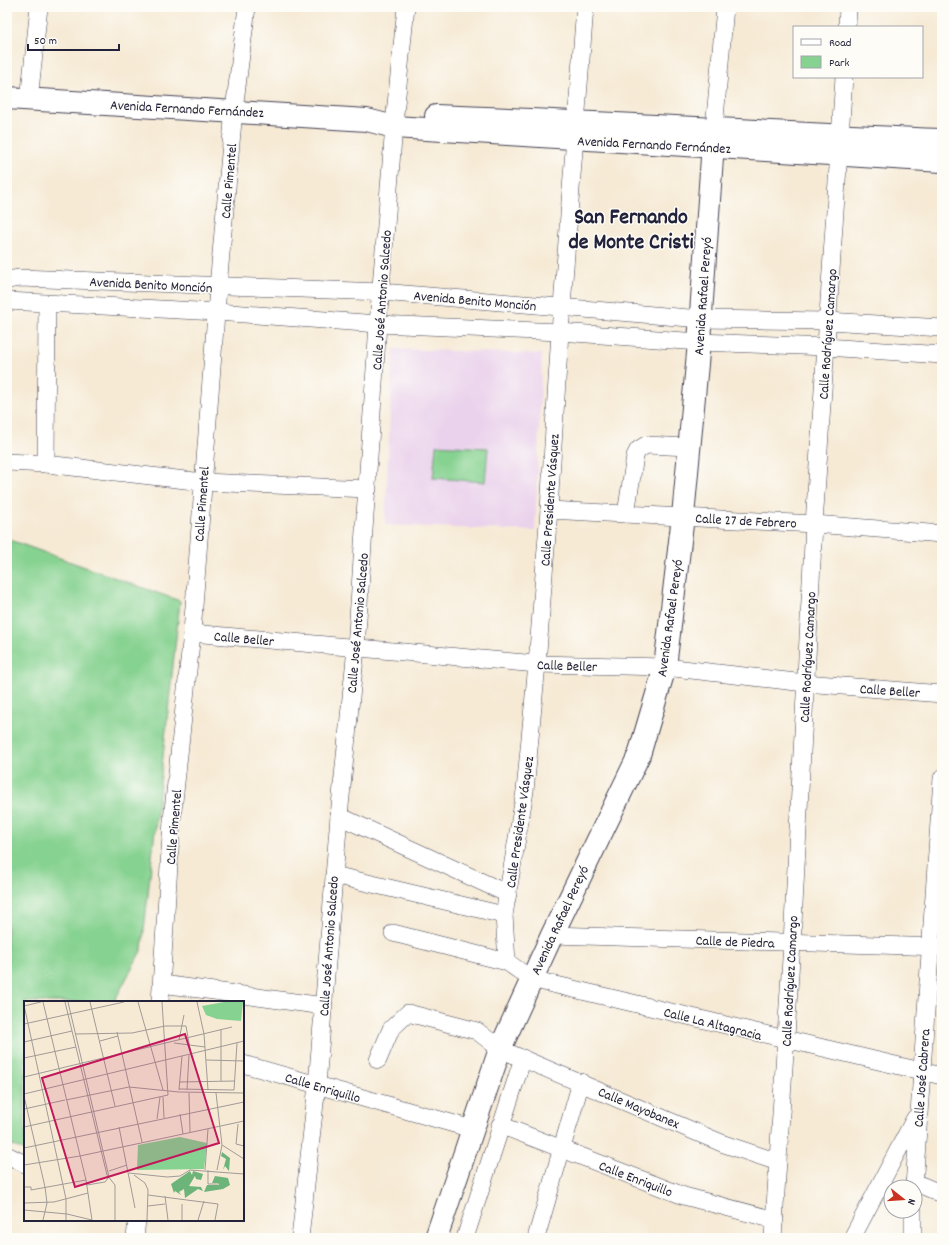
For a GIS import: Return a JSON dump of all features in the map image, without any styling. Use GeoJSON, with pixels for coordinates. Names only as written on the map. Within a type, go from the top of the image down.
{"type":"FeatureCollection","features":[{"type":"Feature","properties":{"kind":"main road","name":"Avenida Fernando Fernández"},"geometry":{"type":"LineString","coordinates":[[7,98],[234,110],[367,120],[576,130],[840,146],[942,161]]}},
{"type":"Feature","properties":{"kind":"main road","name":"Avenida Rafael Pereyó"},"geometry":{"type":"LineString","coordinates":[[436,1238],[500,1049],[531,979],[638,755],[665,667],[683,516],[699,342],[713,138]]}},
{"type":"Feature","properties":{"kind":"main road","name":"Avenida Fernando Fernández"},"geometry":{"type":"LineString","coordinates":[[840,146],[942,140]]}},
{"type":"Feature","properties":{"kind":"street"},"geometry":{"type":"LineString","coordinates":[[29,100],[38,7]]}},
{"type":"Feature","properties":{"kind":"street","name":"Calle Pimentel"},"geometry":{"type":"LineString","coordinates":[[160,1001],[172,820],[192,633],[202,482],[218,287],[234,110],[247,7]]}},
{"type":"Feature","properties":{"kind":"street","name":"Calle José Antonio Salcedo"},"geometry":{"type":"LineString","coordinates":[[300,1238],[318,1085],[339,816],[356,648],[368,489],[378,324],[394,121],[406,7]]}},
{"type":"Feature","properties":{"kind":"street","name":"Calle Presidente Vásquez"},"geometry":{"type":"LineString","coordinates":[[507,962],[504,915],[525,791],[537,664],[549,510],[560,332],[585,7]]}},
{"type":"Feature","properties":{"kind":"street"},"geometry":{"type":"LineString","coordinates":[[713,138],[725,7]]}},
{"type":"Feature","properties":{"kind":"street"},"geometry":{"type":"LineString","coordinates":[[847,26],[848,7]]}},
{"type":"Feature","properties":{"kind":"street","name":"Calle Rodríguez Camargo"},"geometry":{"type":"LineString","coordinates":[[773,1238],[792,943],[814,524],[844,78]]}},
{"type":"Feature","properties":{"kind":"street","name":"Avenida Benito Monción"},"geometry":{"type":"LineString","coordinates":[[7,280],[20,278],[218,287],[381,292],[701,319],[828,321],[942,328]]}},
{"type":"Feature","properties":{"kind":"street","name":"Avenida Benito Monción"},"geometry":{"type":"LineString","coordinates":[[7,301],[217,312],[378,324],[560,332],[699,342],[826,347],[942,354]]}},
{"type":"Feature","properties":{"kind":"street"},"geometry":{"type":"LineString","coordinates":[[46,464],[48,304]]}},
{"type":"Feature","properties":{"kind":"street"},"geometry":{"type":"LineString","coordinates":[[626,514],[635,456],[638,450],[646,445],[689,447]]}},
{"type":"Feature","properties":{"kind":"street"},"geometry":{"type":"LineString","coordinates":[[7,462],[46,464],[202,482],[368,489]]}},
{"type":"Feature","properties":{"kind":"street","name":"Calle 27 de Febrero"},"geometry":{"type":"LineString","coordinates":[[549,510],[683,516],[942,534]]}},
{"type":"Feature","properties":{"kind":"street","name":"Calle Beller"},"geometry":{"type":"LineString","coordinates":[[192,633],[537,664],[665,667],[805,684],[942,694]]}},
{"type":"Feature","properties":{"kind":"street","name":"Calle José Cabrera"},"geometry":{"type":"LineString","coordinates":[[914,1179],[921,1072],[936,947],[942,778]]}},
{"type":"Feature","properties":{"kind":"street"},"geometry":{"type":"LineString","coordinates":[[339,816],[508,894]]}},
{"type":"Feature","properties":{"kind":"street"},"geometry":{"type":"LineString","coordinates":[[334,874],[504,915]]}},
{"type":"Feature","properties":{"kind":"street"},"geometry":{"type":"LineString","coordinates":[[393,933],[507,962],[531,979]]}},
{"type":"Feature","properties":{"kind":"street","name":"Calle de Piedra"},"geometry":{"type":"LineString","coordinates":[[552,935],[936,947]]}},
{"type":"Feature","properties":{"kind":"street","name":"Calle La Altagracia"},"geometry":{"type":"LineString","coordinates":[[531,979],[942,1076]]}},
{"type":"Feature","properties":{"kind":"street"},"geometry":{"type":"LineString","coordinates":[[162,984],[324,1006]]}},
{"type":"Feature","properties":{"kind":"street","name":"Calle Mayobanex"},"geometry":{"type":"LineString","coordinates":[[378,1060],[391,1029],[408,1013],[477,1031],[500,1049],[582,1082],[724,1144],[778,1162]]}},
{"type":"Feature","properties":{"kind":"street"},"geometry":{"type":"LineString","coordinates":[[465,1238],[500,1125],[523,1058]]}},
{"type":"Feature","properties":{"kind":"street","name":"Calle Enriquillo"},"geometry":{"type":"LineString","coordinates":[[244,1064],[472,1129]]}},
{"type":"Feature","properties":{"kind":"street"},"geometry":{"type":"LineString","coordinates":[[536,1238],[582,1082]]}},
{"type":"Feature","properties":{"kind":"street"},"geometry":{"type":"LineString","coordinates":[[852,1238],[918,1112]]}},
{"type":"Feature","properties":{"kind":"street","name":"Calle Enriquillo"},"geometry":{"type":"LineString","coordinates":[[500,1125],[684,1196],[775,1220]]}},
{"type":"Feature","properties":{"kind":"street"},"geometry":{"type":"LineString","coordinates":[[7,1155],[24,1164]]}},
{"type":"Feature","properties":{"kind":"street"},"geometry":{"type":"LineString","coordinates":[[923,1187],[942,1194]]}},
{"type":"Feature","properties":{"kind":"street"},"geometry":{"type":"LineString","coordinates":[[913,1219],[913,1238]]}},
{"type":"Feature","properties":{"kind":"street"},"geometry":{"type":"LineString","coordinates":[[135,1238],[137,1221]]}},
{"type":"Feature","properties":{"kind":"shaded area"},"geometry":{"type":"Polygon","coordinates":[[[393,349],[542,354],[535,531],[385,525],[393,349]]]}},
{"type":"Feature","properties":{"kind":"green space"},"geometry":{"type":"Polygon","coordinates":[[[436,445],[488,448],[485,482],[433,478],[436,445]]]}},
{"type":"Feature","properties":{"kind":"green space"},"geometry":{"type":"Polygon","coordinates":[[[7,539],[180,601],[142,949],[115,1001],[24,1001],[24,1151],[7,1143],[7,539]]]}},
{"type":"Feature","properties":{"kind":"district","name":"San Fernando de Monte Cristi"},"geometry":{"type":"Point","coordinates":[631,228]}}]}
